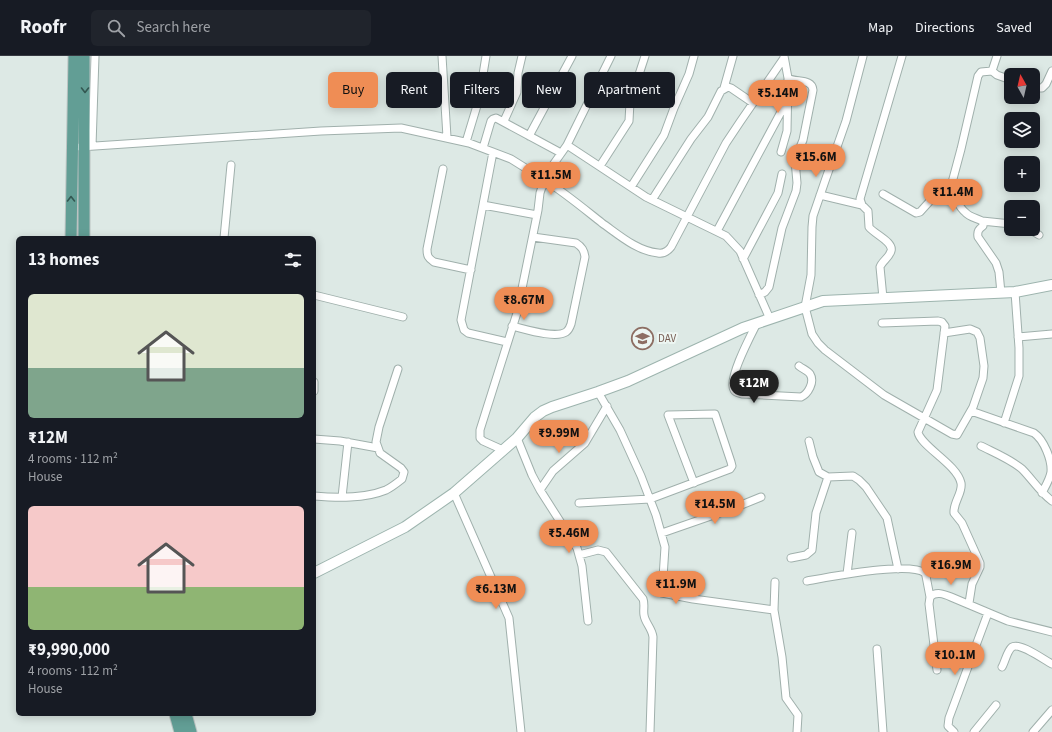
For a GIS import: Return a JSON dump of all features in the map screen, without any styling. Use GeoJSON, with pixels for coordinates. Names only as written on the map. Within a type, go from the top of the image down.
{"type":"FeatureCollection","features":[{"type":"Feature","properties":{"kind":"main road"},"geometry":{"type":"LineString","coordinates":[[74,56],[79,124],[88,146],[84,236]]}},
{"type":"Feature","properties":{"kind":"main road"},"geometry":{"type":"LineString","coordinates":[[71,236],[72,147],[79,124],[84,56]]}},
{"type":"Feature","properties":{"kind":"main road"},"geometry":{"type":"LineString","coordinates":[[176,716],[180,732]]}},
{"type":"Feature","properties":{"kind":"main road"},"geometry":{"type":"LineString","coordinates":[[187,716],[191,732]]}},
{"type":"Feature","properties":{"kind":"street"},"geometry":{"type":"LineString","coordinates":[[88,146],[95,56]]}},
{"type":"Feature","properties":{"kind":"street"},"geometry":{"type":"LineString","coordinates":[[442,56],[447,137]]}},
{"type":"Feature","properties":{"kind":"street"},"geometry":{"type":"LineString","coordinates":[[466,142],[479,99],[486,56]]}},
{"type":"Feature","properties":{"kind":"street"},"geometry":{"type":"LineString","coordinates":[[504,121],[517,92],[518,73],[522,56]]}},
{"type":"Feature","properties":{"kind":"street"},"geometry":{"type":"LineString","coordinates":[[530,136],[572,56]]}},
{"type":"Feature","properties":{"kind":"street"},"geometry":{"type":"LineString","coordinates":[[503,450],[483,441],[479,435],[517,313],[538,215],[541,190],[545,180],[567,145],[611,56]]}},
{"type":"Feature","properties":{"kind":"street"},"geometry":{"type":"LineString","coordinates":[[600,166],[629,121],[630,102],[645,56]]}},
{"type":"Feature","properties":{"kind":"street"},"geometry":{"type":"LineString","coordinates":[[631,187],[664,135],[689,74],[694,56]]}},
{"type":"Feature","properties":{"kind":"street"},"geometry":{"type":"LineString","coordinates":[[652,200],[691,138],[708,117],[724,88],[733,56]]}},
{"type":"Feature","properties":{"kind":"street"},"geometry":{"type":"LineString","coordinates":[[864,56],[846,121],[820,195],[812,227],[811,275],[805,307],[812,334],[821,347],[864,382],[925,419],[952,434],[957,435],[976,401],[984,374],[984,366],[979,334],[975,330],[970,329],[944,333]]}},
{"type":"Feature","properties":{"kind":"street"},"geometry":{"type":"LineString","coordinates":[[883,298],[880,267],[891,251],[891,247],[889,243],[868,227],[868,211],[862,205],[860,200],[902,56]]}},
{"type":"Feature","properties":{"kind":"street"},"geometry":{"type":"LineString","coordinates":[[992,71],[997,56]]}},
{"type":"Feature","properties":{"kind":"street"},"geometry":{"type":"LineString","coordinates":[[72,147],[321,131],[402,128],[466,142],[511,159],[545,180],[630,242],[649,251],[659,253],[668,250],[688,217],[726,143],[784,57]]}},
{"type":"Feature","properties":{"kind":"street"},"geometry":{"type":"LineString","coordinates":[[782,152],[786,136],[788,99],[788,78],[784,57]]}},
{"type":"Feature","properties":{"kind":"street"},"geometry":{"type":"LineString","coordinates":[[950,190],[978,76],[981,72],[992,71],[1004,78]]}},
{"type":"Feature","properties":{"kind":"street"},"geometry":{"type":"LineString","coordinates":[[1049,85],[1052,71]]}},
{"type":"Feature","properties":{"kind":"street"},"geometry":{"type":"LineString","coordinates":[[759,295],[765,292],[769,287],[782,228],[796,191],[797,183],[795,160],[803,140],[812,90],[810,83],[788,78]]}},
{"type":"Feature","properties":{"kind":"street"},"geometry":{"type":"LineString","coordinates":[[724,88],[731,88],[752,103]]}},
{"type":"Feature","properties":{"kind":"street"},"geometry":{"type":"LineString","coordinates":[[717,232],[788,99]]}},
{"type":"Feature","properties":{"kind":"street"},"geometry":{"type":"LineString","coordinates":[[483,148],[493,119],[496,118],[561,153]]}},
{"type":"Feature","properties":{"kind":"street"},"geometry":{"type":"LineString","coordinates":[[567,145],[652,200],[726,236],[740,251],[770,319]]}},
{"type":"Feature","properties":{"kind":"street"},"geometry":{"type":"LineString","coordinates":[[493,152],[461,320],[464,330],[468,333],[507,342]]}},
{"type":"Feature","properties":{"kind":"street"},"geometry":{"type":"LineString","coordinates":[[224,236],[231,165]]}},
{"type":"Feature","properties":{"kind":"street"},"geometry":{"type":"LineString","coordinates":[[443,169],[427,249],[428,256],[429,259],[434,262],[471,270]]}},
{"type":"Feature","properties":{"kind":"street"},"geometry":{"type":"LineString","coordinates":[[743,258],[778,193],[782,174]]}},
{"type":"Feature","properties":{"kind":"street"},"geometry":{"type":"LineString","coordinates":[[883,194],[916,213],[923,209],[939,191],[944,188],[950,190],[964,212],[969,216],[982,221],[1004,223]]}},
{"type":"Feature","properties":{"kind":"street"},"geometry":{"type":"LineString","coordinates":[[820,195],[862,205]]}},
{"type":"Feature","properties":{"kind":"street"},"geometry":{"type":"LineString","coordinates":[[483,205],[538,215]]}},
{"type":"Feature","properties":{"kind":"street"},"geometry":{"type":"LineString","coordinates":[[982,221],[983,226],[977,233],[996,263],[999,272],[1001,293]]}},
{"type":"Feature","properties":{"kind":"street"},"geometry":{"type":"LineString","coordinates":[[512,326],[561,334],[568,331],[571,324],[585,257],[584,251],[581,246],[576,243],[533,237]]}},
{"type":"Feature","properties":{"kind":"street"},"geometry":{"type":"LineString","coordinates":[[316,572],[405,527],[454,493],[517,438],[535,417],[543,411],[628,381],[742,328],[823,301],[1001,293],[1052,285]]}},
{"type":"Feature","properties":{"kind":"street"},"geometry":{"type":"LineString","coordinates":[[1004,423],[1019,376],[1015,292]]}},
{"type":"Feature","properties":{"kind":"street"},"geometry":{"type":"LineString","coordinates":[[316,296],[403,318]]}},
{"type":"Feature","properties":{"kind":"street"},"geometry":{"type":"LineString","coordinates":[[882,323],[938,321],[942,322],[944,326],[937,390],[925,419],[919,429],[918,435],[958,475],[962,485],[954,503],[954,513],[962,523],[980,563],[980,567],[972,584],[969,603]]}},
{"type":"Feature","properties":{"kind":"street"},"geometry":{"type":"LineString","coordinates":[[757,323],[734,374],[732,385],[734,390],[742,394],[801,397],[806,395],[808,392],[812,379],[809,373],[799,366]]}},
{"type":"Feature","properties":{"kind":"street"},"geometry":{"type":"LineString","coordinates":[[1018,337],[1052,334]]}},
{"type":"Feature","properties":{"kind":"street"},"geometry":{"type":"LineString","coordinates":[[316,496],[342,497],[376,493],[387,489],[402,479],[404,472],[401,468],[380,453],[376,442],[379,427],[398,369]]}},
{"type":"Feature","properties":{"kind":"street"},"geometry":{"type":"LineString","coordinates":[[598,392],[607,406],[638,470],[662,533],[665,547],[662,593],[693,599],[774,610]]}},
{"type":"Feature","properties":{"kind":"street"},"geometry":{"type":"LineString","coordinates":[[540,490],[553,471],[585,443],[607,406]]}},
{"type":"Feature","properties":{"kind":"street"},"geometry":{"type":"LineString","coordinates":[[971,411],[1034,433],[1041,439],[1051,467],[1050,476],[1042,493]]}},
{"type":"Feature","properties":{"kind":"street"},"geometry":{"type":"LineString","coordinates":[[578,503],[650,499],[725,472],[730,469],[732,466],[731,462],[715,414],[668,415],[694,483]]}},
{"type":"Feature","properties":{"kind":"street"},"geometry":{"type":"LineString","coordinates":[[316,438],[348,442],[378,448]]}},
{"type":"Feature","properties":{"kind":"street"},"geometry":{"type":"LineString","coordinates":[[517,438],[532,475],[540,490],[571,538],[580,555],[588,621]]}},
{"type":"Feature","properties":{"kind":"street"},"geometry":{"type":"LineString","coordinates":[[809,441],[817,469],[820,472],[828,477],[853,476],[860,480],[887,518],[898,569]]}},
{"type":"Feature","properties":{"kind":"street"},"geometry":{"type":"LineString","coordinates":[[342,497],[348,442]]}},
{"type":"Feature","properties":{"kind":"street"},"geometry":{"type":"LineString","coordinates":[[981,446],[1003,456],[1021,468],[1042,493],[1052,501]]}},
{"type":"Feature","properties":{"kind":"street"},"geometry":{"type":"LineString","coordinates":[[791,558],[806,555],[812,550],[816,513],[828,477]]}},
{"type":"Feature","properties":{"kind":"street"},"geometry":{"type":"LineString","coordinates":[[454,493],[509,618],[521,732]]}},
{"type":"Feature","properties":{"kind":"street"},"geometry":{"type":"LineString","coordinates":[[662,533],[761,497]]}},
{"type":"Feature","properties":{"kind":"street"},"geometry":{"type":"LineString","coordinates":[[847,574],[852,533]]}},
{"type":"Feature","properties":{"kind":"street"},"geometry":{"type":"LineString","coordinates":[[580,555],[598,550],[606,552],[643,599],[643,614],[653,632],[650,732]]}},
{"type":"Feature","properties":{"kind":"street"},"geometry":{"type":"LineString","coordinates":[[807,581],[867,571],[913,569],[925,573],[930,597],[929,604],[937,670]]}},
{"type":"Feature","properties":{"kind":"street"},"geometry":{"type":"LineString","coordinates":[[775,582],[774,610],[782,657],[786,698],[798,715],[796,732]]}},
{"type":"Feature","properties":{"kind":"street"},"geometry":{"type":"LineString","coordinates":[[930,597],[933,594],[943,594],[969,603],[1008,622],[1052,632]]}},
{"type":"Feature","properties":{"kind":"street"},"geometry":{"type":"LineString","coordinates":[[954,732],[948,726],[949,718],[988,612]]}},
{"type":"Feature","properties":{"kind":"street"},"geometry":{"type":"LineString","coordinates":[[1002,667],[1011,648],[1016,646],[1025,648],[1052,664]]}},
{"type":"Feature","properties":{"kind":"street"},"geometry":{"type":"LineString","coordinates":[[877,650],[883,732]]}},
{"type":"Feature","properties":{"kind":"street"},"geometry":{"type":"LineString","coordinates":[[974,732],[996,705]]}},
{"type":"Feature","properties":{"kind":"street"},"geometry":{"type":"LineString","coordinates":[[1034,732],[1051,715]]}},
{"type":"Feature","properties":{"kind":"place","name":"DAV"},"geometry":{"type":"Point","coordinates":[643,338]}}]}
